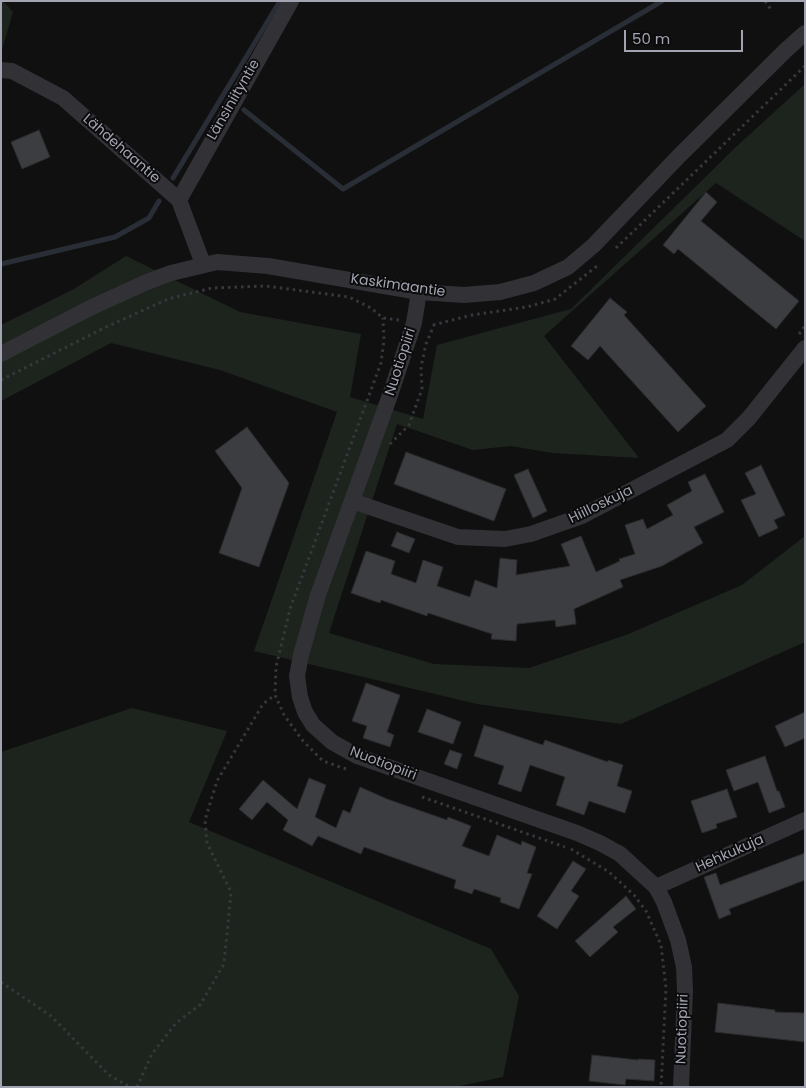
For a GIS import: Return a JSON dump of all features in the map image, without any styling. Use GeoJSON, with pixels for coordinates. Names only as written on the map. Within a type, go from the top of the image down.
{"type":"FeatureCollection","features":[{"type":"Feature","properties":{"kind":"street","name":"Länsiniityntie"},"geometry":{"type":"LineString","coordinates":[[179,200],[291,1]]}},
{"type":"Feature","properties":{"kind":"street","name":"Kaskimaantie"},"geometry":{"type":"LineString","coordinates":[[1,354],[92,307],[140,285],[171,273],[217,262],[268,266],[419,292],[464,295],[500,292],[534,284],[568,267],[594,245],[679,156],[779,56],[805,33]]}},
{"type":"Feature","properties":{"kind":"street","name":"Lähdehaantie"},"geometry":{"type":"LineString","coordinates":[[1,70],[12,71],[62,98],[179,200],[203,264]]}},
{"type":"Feature","properties":{"kind":"street","name":"Nuotiopiiri"},"geometry":{"type":"LineString","coordinates":[[419,292],[414,322],[389,398],[318,595],[300,655],[297,676],[300,697],[305,712],[313,725],[332,742],[358,756],[577,833],[600,843],[620,854],[656,886],[678,940],[684,967],[685,991],[681,1087]]}},
{"type":"Feature","properties":{"kind":"street","name":"Hiilloskuja"},"geometry":{"type":"LineString","coordinates":[[352,501],[458,537],[505,539],[531,534],[582,516],[727,440],[749,418],[799,345]]}},
{"type":"Feature","properties":{"kind":"street","name":"Hehkukuja"},"geometry":{"type":"LineString","coordinates":[[656,886],[805,820]]}},
{"type":"Feature","properties":{"kind":"path"},"geometry":{"type":"LineString","coordinates":[[766,1],[772,11]]}},
{"type":"Feature","properties":{"kind":"path"},"geometry":{"type":"LineString","coordinates":[[1,380],[104,328],[168,299],[186,293],[212,288],[266,286],[349,298]]}},
{"type":"Feature","properties":{"kind":"path"},"geometry":{"type":"LineString","coordinates":[[350,771],[323,760],[302,742],[284,715],[275,695],[276,667],[290,609],[381,363],[384,340],[383,318]]}},
{"type":"Feature","properties":{"kind":"path"},"geometry":{"type":"LineString","coordinates":[[387,448],[409,425],[422,389],[421,367],[426,344],[434,325]]}},
{"type":"Feature","properties":{"kind":"path"},"geometry":{"type":"LineString","coordinates":[[799,345],[805,326]]}},
{"type":"Feature","properties":{"kind":"path"},"geometry":{"type":"LineString","coordinates":[[137,1087],[152,1054],[176,1023],[200,1005],[224,964],[231,892],[207,843],[205,820],[217,781],[262,704],[275,695]]}},
{"type":"Feature","properties":{"kind":"path"},"geometry":{"type":"LineString","coordinates":[[415,795],[572,850],[609,872],[634,895],[646,911],[661,945],[666,988],[661,1087]]}},
{"type":"Feature","properties":{"kind":"path"},"geometry":{"type":"LineString","coordinates":[[1,982],[51,1016],[109,1076],[130,1087]]}},
{"type":"Feature","properties":{"kind":"shaded area"},"geometry":{"type":"Polygon","coordinates":[[[1,1],[13,12],[1,53],[1,1]]]}},
{"type":"Feature","properties":{"kind":"shaded area"},"geometry":{"type":"Polygon","coordinates":[[[805,84],[805,241],[716,183],[544,336],[639,458],[553,453],[511,446],[473,450],[397,424],[329,633],[434,664],[529,668],[626,635],[742,585],[805,536],[805,642],[621,724],[477,704],[254,651],[337,412],[220,370],[111,343],[1,401],[1,325],[74,289],[126,256],[240,312],[361,334],[350,397],[423,419],[437,345],[571,309],[737,146],[805,84]]]}},
{"type":"Feature","properties":{"kind":"shaded area"},"geometry":{"type":"Polygon","coordinates":[[[132,708],[227,731],[189,822],[491,949],[519,996],[503,1077],[455,1087],[1,1087],[1,752],[132,708]]]}},
{"type":"Feature","properties":{"kind":"building"},"geometry":{"type":"Polygon","coordinates":[[[39,130],[50,157],[22,169],[11,142],[39,130]]]}},
{"type":"Feature","properties":{"kind":"building"},"geometry":{"type":"Polygon","coordinates":[[[706,192],[717,202],[701,221],[799,301],[776,329],[678,249],[674,254],[663,245],[706,192]]]}},
{"type":"Feature","properties":{"kind":"building"},"geometry":{"type":"Polygon","coordinates":[[[610,298],[627,312],[624,315],[706,406],[678,432],[600,346],[588,360],[571,346],[610,298]]]}},
{"type":"Feature","properties":{"kind":"building"},"geometry":{"type":"Polygon","coordinates":[[[247,427],[289,483],[259,567],[219,553],[242,488],[215,451],[247,427]]]}},
{"type":"Feature","properties":{"kind":"building"},"geometry":{"type":"Polygon","coordinates":[[[406,452],[506,489],[494,521],[394,484],[406,452]]]}},
{"type":"Feature","properties":{"kind":"building"},"geometry":{"type":"Polygon","coordinates":[[[761,465],[785,515],[774,520],[778,528],[759,537],[741,500],[756,494],[745,473],[761,465]]]}},
{"type":"Feature","properties":{"kind":"building"},"geometry":{"type":"Polygon","coordinates":[[[528,469],[547,511],[533,518],[514,475],[528,469]]]}},
{"type":"Feature","properties":{"kind":"building"},"geometry":{"type":"Polygon","coordinates":[[[705,474],[724,512],[694,527],[703,543],[662,566],[620,580],[623,587],[574,609],[576,624],[556,627],[555,620],[517,624],[516,641],[491,639],[492,634],[428,613],[427,616],[381,600],[380,603],[351,593],[366,551],[395,561],[391,574],[416,583],[423,560],[443,567],[437,586],[470,597],[475,580],[497,588],[500,558],[517,560],[516,575],[570,566],[561,544],[581,536],[596,572],[620,561],[619,559],[635,554],[625,525],[643,519],[647,529],[673,515],[667,505],[692,491],[688,482],[705,474]]]}},
{"type":"Feature","properties":{"kind":"building"},"geometry":{"type":"Polygon","coordinates":[[[397,532],[415,539],[409,553],[391,546],[397,532]]]}},
{"type":"Feature","properties":{"kind":"building"},"geometry":{"type":"Polygon","coordinates":[[[366,683],[400,695],[387,732],[394,735],[390,747],[363,738],[367,726],[352,721],[366,683]]]}},
{"type":"Feature","properties":{"kind":"building"},"geometry":{"type":"Polygon","coordinates":[[[427,709],[461,722],[453,744],[418,732],[427,709]]]}},
{"type":"Feature","properties":{"kind":"building"},"geometry":{"type":"Polygon","coordinates":[[[805,712],[805,738],[785,747],[775,726],[805,712]]]}},
{"type":"Feature","properties":{"kind":"building"},"geometry":{"type":"Polygon","coordinates":[[[484,725],[543,745],[545,740],[608,762],[608,760],[623,765],[617,786],[632,791],[625,813],[589,801],[584,815],[556,805],[565,777],[530,765],[521,792],[498,784],[504,766],[474,756],[484,725]]]}},
{"type":"Feature","properties":{"kind":"building"},"geometry":{"type":"Polygon","coordinates":[[[450,750],[462,754],[457,769],[444,764],[450,750]]]}},
{"type":"Feature","properties":{"kind":"building"},"geometry":{"type":"Polygon","coordinates":[[[765,756],[777,791],[779,791],[785,807],[769,813],[758,782],[734,791],[726,770],[765,756]]]}},
{"type":"Feature","properties":{"kind":"building"},"geometry":{"type":"Polygon","coordinates":[[[309,778],[326,785],[315,817],[336,828],[343,810],[350,813],[360,787],[387,799],[447,820],[448,817],[471,826],[462,846],[489,856],[497,835],[521,845],[522,841],[536,847],[527,873],[532,874],[519,909],[500,902],[501,898],[474,889],[472,894],[454,888],[456,880],[364,847],[361,854],[318,836],[312,846],[283,830],[288,820],[267,802],[252,820],[239,809],[263,780],[297,809],[309,778]]]}},
{"type":"Feature","properties":{"kind":"building"},"geometry":{"type":"Polygon","coordinates":[[[727,789],[737,817],[716,824],[717,828],[702,833],[691,801],[727,789]]]}},
{"type":"Feature","properties":{"kind":"building"},"geometry":{"type":"Polygon","coordinates":[[[805,853],[805,880],[729,909],[731,914],[719,919],[704,877],[716,873],[720,885],[805,853]]]}},
{"type":"Feature","properties":{"kind":"building"},"geometry":{"type":"Polygon","coordinates":[[[573,861],[586,869],[571,891],[579,896],[557,929],[537,916],[573,861]]]}},
{"type":"Feature","properties":{"kind":"building"},"geometry":{"type":"Polygon","coordinates":[[[626,896],[636,909],[613,927],[618,932],[590,957],[575,941],[626,896]]]}},
{"type":"Feature","properties":{"kind":"building"},"geometry":{"type":"Polygon","coordinates":[[[718,1003],[775,1010],[775,1012],[805,1013],[805,1042],[715,1032],[718,1003]]]}},
{"type":"Feature","properties":{"kind":"building"},"geometry":{"type":"Polygon","coordinates":[[[592,1055],[655,1060],[654,1081],[626,1079],[625,1085],[589,1081],[592,1055]]]}},
{"type":"Feature","properties":{"kind":"waterway"},"geometry":{"type":"LineString","coordinates":[[173,178],[280,1]]}},
{"type":"Feature","properties":{"kind":"waterway"},"geometry":{"type":"LineString","coordinates":[[244,110],[343,189],[662,1]]}},
{"type":"Feature","properties":{"kind":"waterway"},"geometry":{"type":"LineString","coordinates":[[1,264],[115,237],[149,218],[159,201]]}}]}
